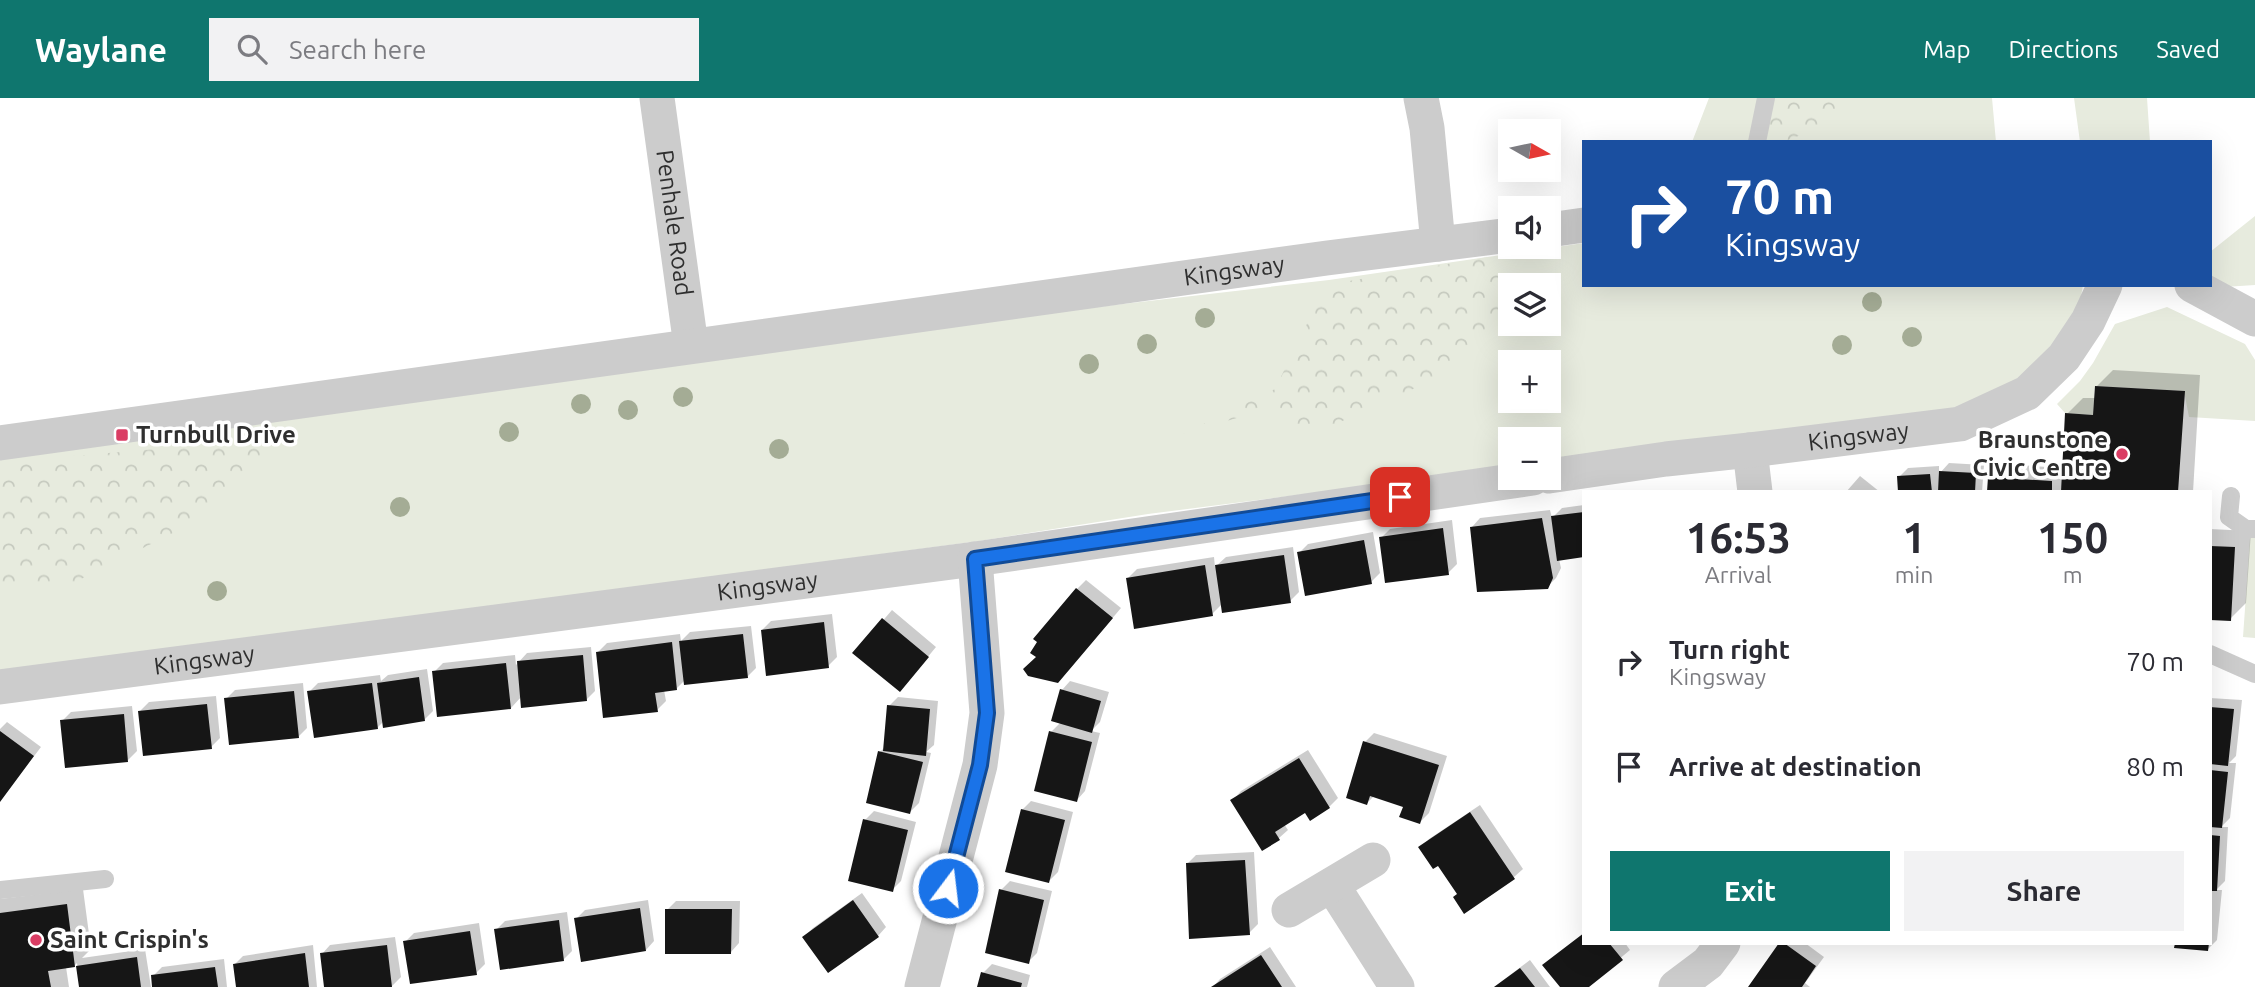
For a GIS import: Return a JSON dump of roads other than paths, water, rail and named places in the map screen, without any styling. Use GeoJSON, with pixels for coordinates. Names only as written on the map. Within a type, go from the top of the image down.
{"type":"FeatureCollection","features":[{"type":"Feature","properties":{"kind":"street","name":"Penhale Road"},"geometry":{"type":"LineString","coordinates":[[657,98],[691,346]]}},
{"type":"Feature","properties":{"kind":"street"},"geometry":{"type":"LineString","coordinates":[[1421,98],[1427,128],[1438,244]]}},
{"type":"Feature","properties":{"kind":"street"},"geometry":{"type":"LineString","coordinates":[[1561,228],[1582,225]]}},
{"type":"Feature","properties":{"kind":"street","name":"Kingsway"},"geometry":{"type":"LineString","coordinates":[[0,443],[1498,236]]}},
{"type":"Feature","properties":{"kind":"street","name":"Kingsway"},"geometry":{"type":"LineString","coordinates":[[1561,473],[1666,458],[1960,424],[2027,393],[2064,358],[2088,321],[2104,287]]}},
{"type":"Feature","properties":{"kind":"street"},"geometry":{"type":"LineString","coordinates":[[2196,287],[2255,318]]}},
{"type":"Feature","properties":{"kind":"street"},"geometry":{"type":"LineString","coordinates":[[1750,450],[1755,490]]}},
{"type":"Feature","properties":{"kind":"street","name":"Kingsway"},"geometry":{"type":"LineString","coordinates":[[0,687],[975,559],[1498,483]]}},
{"type":"Feature","properties":{"kind":"street"},"geometry":{"type":"LineString","coordinates":[[922,987],[980,765],[987,713],[975,559]]}},
{"type":"Feature","properties":{"kind":"street"},"geometry":{"type":"LineString","coordinates":[[1290,910],[1373,860]]}},
{"type":"Feature","properties":{"kind":"street"},"geometry":{"type":"LineString","coordinates":[[1332,885],[1397,987]]}},
{"type":"Feature","properties":{"kind":"street"},"geometry":{"type":"LineString","coordinates":[[1676,987],[1708,963],[1722,945]]}},
{"type":"Feature","properties":{"kind":"lane"},"geometry":{"type":"LineString","coordinates":[[1757,140],[1766,98]]}},
{"type":"Feature","properties":{"kind":"lane"},"geometry":{"type":"LineString","coordinates":[[2231,496],[2229,517],[2246,528],[2255,529]]}},
{"type":"Feature","properties":{"kind":"lane"},"geometry":{"type":"LineString","coordinates":[[2212,655],[2255,674]]}},
{"type":"Feature","properties":{"kind":"lane"},"geometry":{"type":"LineString","coordinates":[[0,890],[105,879]]}},
{"type":"Feature","properties":{"kind":"place","name":"Turnbull Drive"},"geometry":{"type":"Point","coordinates":[122,435]}},
{"type":"Feature","properties":{"kind":"place","name":"Braunstone Civic Centre"},"geometry":{"type":"Point","coordinates":[2122,454]}},
{"type":"Feature","properties":{"kind":"place","name":"Saint Crispin's"},"geometry":{"type":"Point","coordinates":[36,940]}}]}
